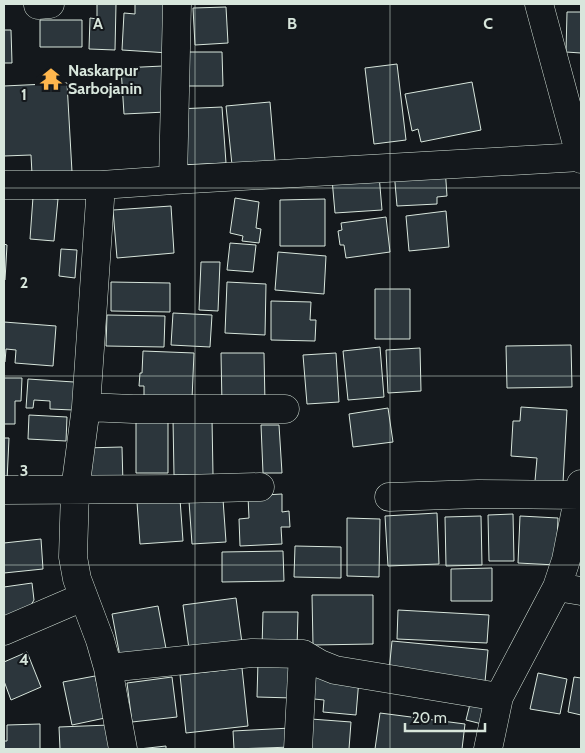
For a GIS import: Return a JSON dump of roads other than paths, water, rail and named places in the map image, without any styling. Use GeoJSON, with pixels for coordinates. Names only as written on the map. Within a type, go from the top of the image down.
{"type":"FeatureCollection","features":[{"type":"Feature","properties":{"kind":"street"},"geometry":{"type":"LineString","coordinates":[[172,180],[176,4]]}},
{"type":"Feature","properties":{"kind":"street"},"geometry":{"type":"LineString","coordinates":[[4,186],[102,186],[172,180],[581,158],[571,84],[538,4]]}},
{"type":"Feature","properties":{"kind":"street"},"geometry":{"type":"LineString","coordinates":[[102,186],[86,407],[75,490],[73,557],[76,579],[100,640],[108,668],[123,749]]}},
{"type":"Feature","properties":{"kind":"street"},"geometry":{"type":"LineString","coordinates":[[86,407],[133,409],[285,409]]}},
{"type":"Feature","properties":{"kind":"street"},"geometry":{"type":"LineString","coordinates":[[4,490],[260,487]]}},
{"type":"Feature","properties":{"kind":"street"},"geometry":{"type":"LineString","coordinates":[[388,497],[580,489],[566,560],[569,589],[499,697],[488,749]]}},
{"type":"Feature","properties":{"kind":"street"},"geometry":{"type":"LineString","coordinates":[[4,632],[83,597]]}},
{"type":"Feature","properties":{"kind":"street"},"geometry":{"type":"LineString","coordinates":[[108,668],[252,653],[303,654],[335,670],[499,697]]}},
{"type":"Feature","properties":{"kind":"street"},"geometry":{"type":"LineString","coordinates":[[298,749],[303,654]]}},
{"type":"Feature","properties":{"kind":"place","name":"Naskarpur Sarbojanin"},"geometry":{"type":"Point","coordinates":[51,79]}}]}
